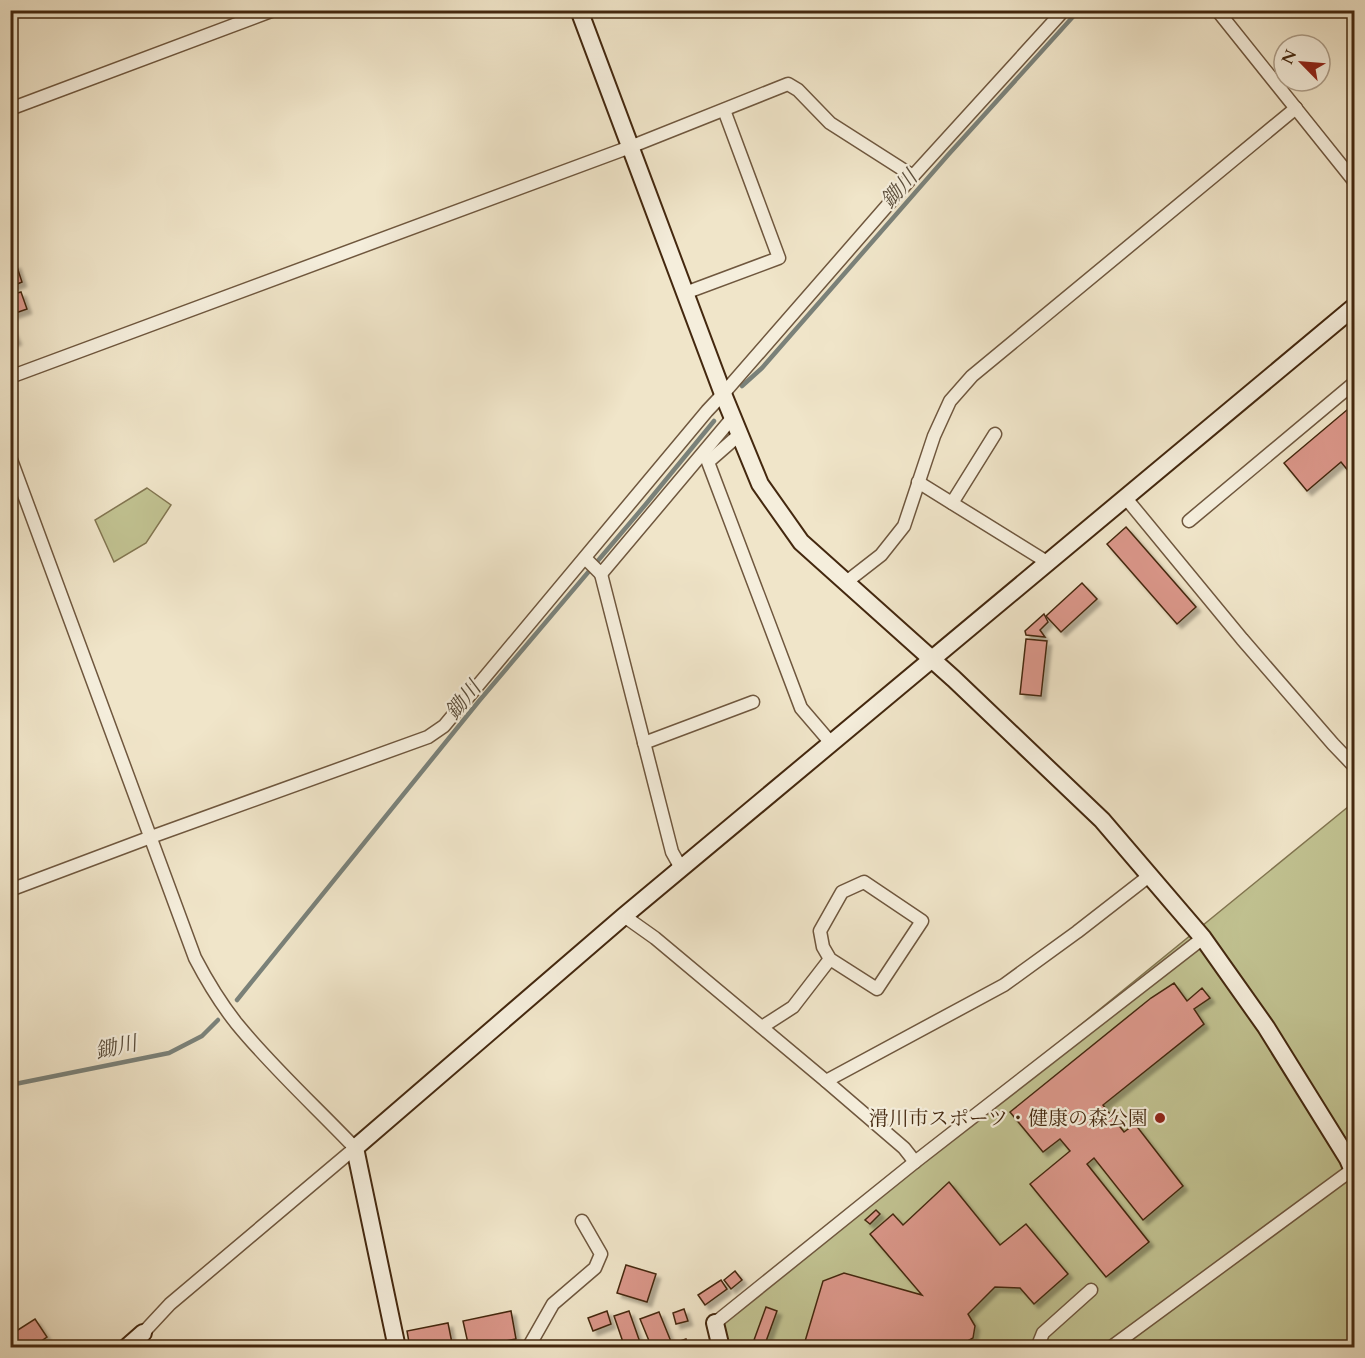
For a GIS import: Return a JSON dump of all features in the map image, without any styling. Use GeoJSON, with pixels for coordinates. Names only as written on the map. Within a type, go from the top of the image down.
{"type":"FeatureCollection","features":[{"type":"Feature","properties":{"kind":"street"},"geometry":{"type":"LineString","coordinates":[[10,109],[274,10]]}},
{"type":"Feature","properties":{"kind":"street"},"geometry":{"type":"LineString","coordinates":[[579,10],[723,394],[760,484],[801,542],[1008,730],[1102,820],[1203,938],[1266,1027],[1354,1171],[1110,1347]]}},
{"type":"Feature","properties":{"kind":"street"},"geometry":{"type":"LineString","coordinates":[[10,890],[428,737],[444,726],[587,559],[707,411],[913,176],[1064,10]]}},
{"type":"Feature","properties":{"kind":"street"},"geometry":{"type":"LineString","coordinates":[[1216,10],[1354,181]]}},
{"type":"Feature","properties":{"kind":"street"},"geometry":{"type":"LineString","coordinates":[[10,377],[630,147],[788,84],[798,90],[830,123],[913,176]]}},
{"type":"Feature","properties":{"kind":"street"},"geometry":{"type":"LineString","coordinates":[[845,583],[881,555],[904,526],[934,436],[950,401],[972,375],[1296,108]]}},
{"type":"Feature","properties":{"kind":"street"},"geometry":{"type":"LineString","coordinates":[[685,293],[779,258],[724,110]]}},
{"type":"Feature","properties":{"kind":"street"},"geometry":{"type":"LineString","coordinates":[[126,1347],[143,1333],[170,1304],[624,916],[1354,307]]}},
{"type":"Feature","properties":{"kind":"street"},"geometry":{"type":"LineString","coordinates":[[1189,521],[1354,383]]}},
{"type":"Feature","properties":{"kind":"street"},"geometry":{"type":"LineString","coordinates":[[599,572],[733,417]]}},
{"type":"Feature","properties":{"kind":"street"},"geometry":{"type":"LineString","coordinates":[[740,434],[708,462],[801,708],[831,743]]}},
{"type":"Feature","properties":{"kind":"street"},"geometry":{"type":"LineString","coordinates":[[952,503],[995,434]]}},
{"type":"Feature","properties":{"kind":"street"},"geometry":{"type":"LineString","coordinates":[[10,457],[195,958],[209,984],[237,1023],[265,1056],[355,1148],[397,1347]]}},
{"type":"Feature","properties":{"kind":"street"},"geometry":{"type":"LineString","coordinates":[[918,482],[1047,562]]}},
{"type":"Feature","properties":{"kind":"street"},"geometry":{"type":"LineString","coordinates":[[1125,497],[1242,639],[1354,766]]}},
{"type":"Feature","properties":{"kind":"street"},"geometry":{"type":"LineString","coordinates":[[587,559],[599,572],[672,852],[681,868]]}},
{"type":"Feature","properties":{"kind":"street"},"geometry":{"type":"LineString","coordinates":[[644,743],[753,702]]}},
{"type":"Feature","properties":{"kind":"street"},"geometry":{"type":"LineString","coordinates":[[826,1081],[1004,985],[1149,876]]}},
{"type":"Feature","properties":{"kind":"street"},"geometry":{"type":"LineString","coordinates":[[864,882],[922,921],[878,989],[830,959],[823,947],[820,931],[842,892],[864,882]]}},
{"type":"Feature","properties":{"kind":"street"},"geometry":{"type":"LineString","coordinates":[[624,916],[656,938],[826,1081],[904,1148],[915,1162]]}},
{"type":"Feature","properties":{"kind":"street"},"geometry":{"type":"LineString","coordinates":[[721,1347],[715,1323],[915,1162],[1203,938]]}},
{"type":"Feature","properties":{"kind":"street"},"geometry":{"type":"LineString","coordinates":[[762,1027],[793,1007],[830,959]]}},
{"type":"Feature","properties":{"kind":"street"},"geometry":{"type":"LineString","coordinates":[[528,1347],[553,1304],[595,1268],[601,1254],[582,1221]]}},
{"type":"Feature","properties":{"kind":"street"},"geometry":{"type":"LineString","coordinates":[[1037,1347],[1043,1333],[1091,1290]]}},
{"type":"Feature","properties":{"kind":"green space"},"geometry":{"type":"Polygon","coordinates":[[[147,488],[171,505],[146,543],[114,562],[95,520],[147,488]]]}},
{"type":"Feature","properties":{"kind":"green space","name":"滑川市スポーツ・健康の森公園"},"geometry":{"type":"Polygon","coordinates":[[[1354,802],[1354,1347],[721,1348],[715,1323],[1354,802]]]}},
{"type":"Feature","properties":{"kind":"building"},"geometry":{"type":"Polygon","coordinates":[[[16,264],[22,282],[10,287],[10,266],[16,264]]]}},
{"type":"Feature","properties":{"kind":"building"},"geometry":{"type":"Polygon","coordinates":[[[21,292],[27,309],[10,315],[10,295],[21,292]]]}},
{"type":"Feature","properties":{"kind":"building"},"geometry":{"type":"Polygon","coordinates":[[[10,326],[17,340],[10,343],[10,326]]]}},
{"type":"Feature","properties":{"kind":"building"},"geometry":{"type":"Polygon","coordinates":[[[1354,404],[1354,478],[1341,462],[1307,491],[1284,463],[1354,404]]]}},
{"type":"Feature","properties":{"kind":"building"},"geometry":{"type":"Polygon","coordinates":[[[1126,527],[1196,607],[1177,624],[1107,544],[1126,527]]]}},
{"type":"Feature","properties":{"kind":"building"},"geometry":{"type":"Polygon","coordinates":[[[1082,583],[1097,599],[1061,632],[1046,616],[1082,583]]]}},
{"type":"Feature","properties":{"kind":"building"},"geometry":{"type":"Polygon","coordinates":[[[1044,614],[1048,622],[1040,630],[1045,637],[1026,635],[1025,631],[1044,614]]]}},
{"type":"Feature","properties":{"kind":"building"},"geometry":{"type":"Polygon","coordinates":[[[1026,639],[1047,641],[1041,696],[1020,694],[1026,639]]]}},
{"type":"Feature","properties":{"kind":"building"},"geometry":{"type":"Polygon","coordinates":[[[1174,983],[1187,1001],[1202,988],[1210,998],[1194,1009],[1204,1024],[1103,1105],[1124,1132],[1135,1124],[1183,1186],[1143,1220],[1094,1158],[1087,1164],[1149,1242],[1106,1277],[1030,1184],[1070,1151],[1060,1139],[1043,1152],[1010,1112],[1151,998],[1174,983]]]}},
{"type":"Feature","properties":{"kind":"building"},"geometry":{"type":"Polygon","coordinates":[[[949,1182],[1000,1245],[1026,1224],[1068,1274],[1034,1304],[1020,1288],[995,1287],[968,1314],[975,1326],[973,1338],[966,1342],[967,1348],[803,1348],[823,1281],[844,1273],[922,1295],[870,1234],[893,1214],[903,1225],[949,1182]]]}},
{"type":"Feature","properties":{"kind":"building"},"geometry":{"type":"Polygon","coordinates":[[[876,1210],[880,1214],[870,1224],[865,1220],[876,1210]]]}},
{"type":"Feature","properties":{"kind":"building"},"geometry":{"type":"Polygon","coordinates":[[[626,1265],[656,1274],[647,1302],[617,1293],[626,1265]]]}},
{"type":"Feature","properties":{"kind":"building"},"geometry":{"type":"Polygon","coordinates":[[[735,1271],[742,1280],[731,1289],[724,1280],[735,1271]]]}},
{"type":"Feature","properties":{"kind":"building"},"geometry":{"type":"Polygon","coordinates":[[[721,1280],[727,1289],[705,1305],[698,1295],[721,1280]]]}},
{"type":"Feature","properties":{"kind":"building"},"geometry":{"type":"Polygon","coordinates":[[[766,1307],[777,1311],[765,1344],[754,1340],[766,1307]]]}},
{"type":"Feature","properties":{"kind":"building"},"geometry":{"type":"Polygon","coordinates":[[[684,1309],[688,1321],[676,1324],[673,1313],[684,1309]]]}},
{"type":"Feature","properties":{"kind":"building"},"geometry":{"type":"Polygon","coordinates":[[[511,1311],[516,1339],[469,1348],[463,1321],[511,1311]]]}},
{"type":"Feature","properties":{"kind":"building"},"geometry":{"type":"Polygon","coordinates":[[[607,1311],[611,1324],[593,1331],[588,1318],[607,1311]]]}},
{"type":"Feature","properties":{"kind":"building"},"geometry":{"type":"Polygon","coordinates":[[[629,1311],[642,1348],[625,1348],[614,1316],[629,1311]]]}},
{"type":"Feature","properties":{"kind":"building"},"geometry":{"type":"Polygon","coordinates":[[[659,1312],[674,1348],[652,1348],[640,1319],[659,1312]]]}},
{"type":"Feature","properties":{"kind":"building"},"geometry":{"type":"Polygon","coordinates":[[[35,1319],[47,1337],[31,1348],[10,1348],[10,1335],[35,1319]]]}},
{"type":"Feature","properties":{"kind":"building"},"geometry":{"type":"Polygon","coordinates":[[[448,1323],[453,1348],[410,1348],[407,1331],[448,1323]]]}},
{"type":"Feature","properties":{"kind":"building"},"geometry":{"type":"Polygon","coordinates":[[[686,1339],[689,1348],[674,1348],[672,1344],[686,1339]]]}},
{"type":"Feature","properties":{"kind":"waterway","name":"鋤川"},"geometry":{"type":"LineString","coordinates":[[742,386],[762,368],[948,155],[1079,10]]}},
{"type":"Feature","properties":{"kind":"waterway","name":"鋤川"},"geometry":{"type":"LineString","coordinates":[[237,1000],[479,701],[714,421]]}},
{"type":"Feature","properties":{"kind":"waterway","name":"鋤川"},"geometry":{"type":"LineString","coordinates":[[10,1085],[169,1053],[202,1036],[218,1020]]}},
{"type":"Feature","properties":{"kind":"place","name":"滑川市スポーツ・健康の森公園"},"geometry":{"type":"Point","coordinates":[1160,1118]}}]}
